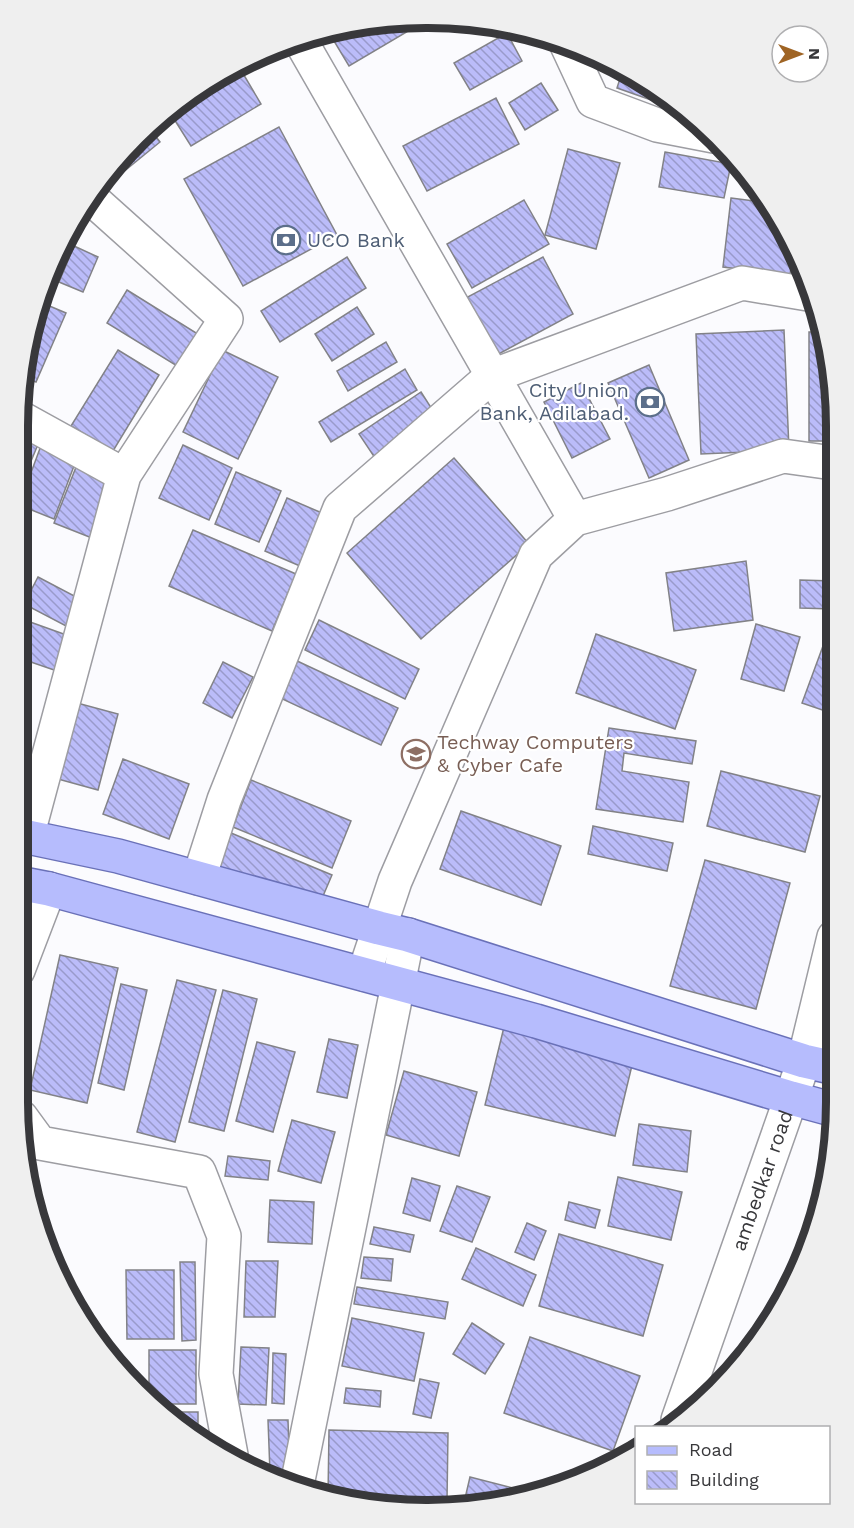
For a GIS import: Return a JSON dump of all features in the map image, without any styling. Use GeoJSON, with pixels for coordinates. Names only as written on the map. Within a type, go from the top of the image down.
{"type":"FeatureCollection","features":[{"type":"Feature","properties":{"kind":"main road"},"geometry":{"type":"LineString","coordinates":[[28,837],[118,856],[394,932],[819,1065]]}},
{"type":"Feature","properties":{"kind":"main road"},"geometry":{"type":"LineString","coordinates":[[33,886],[536,1021],[826,1107]]}},
{"type":"Feature","properties":{"kind":"street"},"geometry":{"type":"LineString","coordinates":[[305,48],[575,519]]}},
{"type":"Feature","properties":{"kind":"street"},"geometry":{"type":"LineString","coordinates":[[572,56],[593,101],[657,125],[696,132]]}},
{"type":"Feature","properties":{"kind":"street"},"geometry":{"type":"LineString","coordinates":[[28,818],[124,475],[226,319],[97,204]]}},
{"type":"Feature","properties":{"kind":"street"},"geometry":{"type":"LineString","coordinates":[[199,878],[224,801],[340,508],[492,376],[742,283],[802,293]]}},
{"type":"Feature","properties":{"kind":"street"},"geometry":{"type":"LineString","coordinates":[[28,422],[124,475]]}},
{"type":"Feature","properties":{"kind":"street"},"geometry":{"type":"LineString","coordinates":[[298,1478],[398,984],[394,932],[395,881],[536,555],[575,519],[667,494],[783,456],[826,462]]}},
{"type":"Feature","properties":{"kind":"street"},"geometry":{"type":"LineString","coordinates":[[28,914],[33,886]]}},
{"type":"Feature","properties":{"kind":"street"},"geometry":{"type":"LineString","coordinates":[[364,974],[394,932]]}},
{"type":"Feature","properties":{"kind":"street","name":"ambedkar road"},"geometry":{"type":"LineString","coordinates":[[683,1407],[791,1098],[819,1065],[826,1005]]}},
{"type":"Feature","properties":{"kind":"street"},"geometry":{"type":"LineString","coordinates":[[29,1128],[40,1143],[199,1172],[224,1236],[216,1374],[229,1447]]}},
{"type":"Feature","properties":{"kind":"building"},"geometry":{"type":"Polygon","coordinates":[[[412,29],[349,66],[333,40],[375,32],[412,29]]]}},
{"type":"Feature","properties":{"kind":"building"},"geometry":{"type":"Polygon","coordinates":[[[502,36],[509,37],[522,61],[470,90],[454,63],[502,36]]]}},
{"type":"Feature","properties":{"kind":"building"},"geometry":{"type":"Polygon","coordinates":[[[243,74],[261,104],[191,146],[174,119],[206,96],[243,74]]]}},
{"type":"Feature","properties":{"kind":"building"},"geometry":{"type":"Polygon","coordinates":[[[620,79],[657,102],[617,88],[620,79]]]}},
{"type":"Feature","properties":{"kind":"building"},"geometry":{"type":"Polygon","coordinates":[[[541,83],[558,110],[525,130],[509,103],[541,83]]]}},
{"type":"Feature","properties":{"kind":"building"},"geometry":{"type":"Polygon","coordinates":[[[496,98],[519,144],[427,191],[403,146],[496,98]]]}},
{"type":"Feature","properties":{"kind":"building"},"geometry":{"type":"Polygon","coordinates":[[[279,127],[337,235],[243,286],[184,179],[279,127]]]}},
{"type":"Feature","properties":{"kind":"building"},"geometry":{"type":"Polygon","coordinates":[[[155,136],[160,142],[116,178],[155,136]]]}},
{"type":"Feature","properties":{"kind":"building"},"geometry":{"type":"Polygon","coordinates":[[[568,149],[620,163],[596,249],[545,235],[568,149]]]}},
{"type":"Feature","properties":{"kind":"building"},"geometry":{"type":"Polygon","coordinates":[[[665,152],[726,163],[730,168],[724,198],[659,187],[665,152]]]}},
{"type":"Feature","properties":{"kind":"building"},"geometry":{"type":"Polygon","coordinates":[[[731,198],[755,201],[784,251],[791,267],[790,275],[723,267],[731,198]]]}},
{"type":"Feature","properties":{"kind":"building"},"geometry":{"type":"Polygon","coordinates":[[[524,200],[549,244],[472,288],[447,244],[524,200]]]}},
{"type":"Feature","properties":{"kind":"building"},"geometry":{"type":"Polygon","coordinates":[[[74,246],[98,257],[83,292],[59,282],[74,246]]]}},
{"type":"Feature","properties":{"kind":"building"},"geometry":{"type":"Polygon","coordinates":[[[347,257],[366,288],[280,342],[261,311],[347,257]]]}},
{"type":"Feature","properties":{"kind":"building"},"geometry":{"type":"Polygon","coordinates":[[[543,257],[573,314],[493,357],[462,300],[543,257]]]}},
{"type":"Feature","properties":{"kind":"building"},"geometry":{"type":"Polygon","coordinates":[[[127,290],[201,336],[182,369],[107,323],[127,290]]]}},
{"type":"Feature","properties":{"kind":"building"},"geometry":{"type":"Polygon","coordinates":[[[48,305],[66,313],[36,382],[31,380],[36,349],[48,305]]]}},
{"type":"Feature","properties":{"kind":"building"},"geometry":{"type":"Polygon","coordinates":[[[357,307],[374,334],[332,361],[315,334],[357,307]]]}},
{"type":"Feature","properties":{"kind":"building"},"geometry":{"type":"Polygon","coordinates":[[[784,330],[789,450],[701,454],[696,334],[784,330]]]}},
{"type":"Feature","properties":{"kind":"building"},"geometry":{"type":"Polygon","coordinates":[[[809,332],[814,332],[825,401],[826,441],[809,441],[809,332]]]}},
{"type":"Feature","properties":{"kind":"building"},"geometry":{"type":"Polygon","coordinates":[[[386,342],[397,362],[348,391],[337,371],[386,342]]]}},
{"type":"Feature","properties":{"kind":"building"},"geometry":{"type":"Polygon","coordinates":[[[118,350],[159,375],[113,451],[71,426],[118,350]]]}},
{"type":"Feature","properties":{"kind":"building"},"geometry":{"type":"Polygon","coordinates":[[[222,350],[278,377],[238,459],[183,432],[222,350]]]}},
{"type":"Feature","properties":{"kind":"building"},"geometry":{"type":"Polygon","coordinates":[[[649,365],[689,460],[649,478],[608,383],[649,365]]]}},
{"type":"Feature","properties":{"kind":"building"},"geometry":{"type":"Polygon","coordinates":[[[405,369],[417,390],[331,442],[319,422],[405,369]]]}},
{"type":"Feature","properties":{"kind":"building"},"geometry":{"type":"Polygon","coordinates":[[[581,383],[610,439],[572,458],[544,402],[581,383]]]}},
{"type":"Feature","properties":{"kind":"building"},"geometry":{"type":"Polygon","coordinates":[[[421,392],[437,417],[375,458],[359,434],[421,392]]]}},
{"type":"Feature","properties":{"kind":"building"},"geometry":{"type":"Polygon","coordinates":[[[28,438],[39,442],[28,468],[28,438]]]}},
{"type":"Feature","properties":{"kind":"building"},"geometry":{"type":"Polygon","coordinates":[[[42,443],[77,458],[54,519],[28,509],[28,481],[42,443]]]}},
{"type":"Feature","properties":{"kind":"building"},"geometry":{"type":"Polygon","coordinates":[[[183,445],[232,468],[209,520],[159,498],[183,445]]]}},
{"type":"Feature","properties":{"kind":"building"},"geometry":{"type":"Polygon","coordinates":[[[454,458],[529,544],[421,639],[347,553],[454,458]]]}},
{"type":"Feature","properties":{"kind":"building"},"geometry":{"type":"Polygon","coordinates":[[[78,462],[120,479],[97,540],[54,523],[78,462]]]}},
{"type":"Feature","properties":{"kind":"building"},"geometry":{"type":"Polygon","coordinates":[[[236,472],[281,491],[259,542],[215,524],[236,472]]]}},
{"type":"Feature","properties":{"kind":"building"},"geometry":{"type":"Polygon","coordinates":[[[287,498],[329,516],[307,569],[265,551],[287,498]]]}},
{"type":"Feature","properties":{"kind":"building"},"geometry":{"type":"Polygon","coordinates":[[[193,530],[296,574],[272,631],[169,586],[193,530]]]}},
{"type":"Feature","properties":{"kind":"building"},"geometry":{"type":"Polygon","coordinates":[[[746,561],[753,620],[674,631],[666,573],[746,561]]]}},
{"type":"Feature","properties":{"kind":"building"},"geometry":{"type":"Polygon","coordinates":[[[38,577],[82,600],[68,627],[28,606],[28,596],[38,577]]]}},
{"type":"Feature","properties":{"kind":"building"},"geometry":{"type":"Polygon","coordinates":[[[800,580],[826,581],[826,609],[800,608],[800,580]]]}},
{"type":"Feature","properties":{"kind":"building"},"geometry":{"type":"Polygon","coordinates":[[[319,620],[419,669],[405,699],[305,650],[319,620]]]}},
{"type":"Feature","properties":{"kind":"building"},"geometry":{"type":"Polygon","coordinates":[[[28,621],[72,637],[60,672],[28,661],[28,621]]]}},
{"type":"Feature","properties":{"kind":"building"},"geometry":{"type":"Polygon","coordinates":[[[756,624],[800,637],[784,691],[741,679],[756,624]]]}},
{"type":"Feature","properties":{"kind":"building"},"geometry":{"type":"Polygon","coordinates":[[[596,634],[696,670],[675,729],[576,693],[596,634]]]}},
{"type":"Feature","properties":{"kind":"building"},"geometry":{"type":"Polygon","coordinates":[[[826,638],[826,711],[802,703],[826,638]]]}},
{"type":"Feature","properties":{"kind":"building"},"geometry":{"type":"Polygon","coordinates":[[[295,660],[398,708],[381,745],[278,697],[295,660]]]}},
{"type":"Feature","properties":{"kind":"building"},"geometry":{"type":"Polygon","coordinates":[[[223,662],[253,677],[232,718],[203,703],[223,662]]]}},
{"type":"Feature","properties":{"kind":"building"},"geometry":{"type":"Polygon","coordinates":[[[66,700],[118,714],[98,790],[47,776],[66,700]]]}},
{"type":"Feature","properties":{"kind":"building"},"geometry":{"type":"Polygon","coordinates":[[[609,728],[696,741],[692,764],[624,753],[622,771],[689,782],[683,822],[596,809],[609,728]]]}},
{"type":"Feature","properties":{"kind":"building"},"geometry":{"type":"Polygon","coordinates":[[[123,759],[189,784],[169,839],[103,814],[123,759]]]}},
{"type":"Feature","properties":{"kind":"building"},"geometry":{"type":"Polygon","coordinates":[[[721,771],[820,796],[805,852],[707,826],[721,771]]]}},
{"type":"Feature","properties":{"kind":"building"},"geometry":{"type":"Polygon","coordinates":[[[251,780],[351,821],[332,868],[233,827],[251,780]]]}},
{"type":"Feature","properties":{"kind":"building"},"geometry":{"type":"Polygon","coordinates":[[[461,811],[561,846],[541,905],[440,869],[461,811]]]}},
{"type":"Feature","properties":{"kind":"building"},"geometry":{"type":"Polygon","coordinates":[[[593,826],[673,843],[667,871],[588,854],[593,826]]]}},
{"type":"Feature","properties":{"kind":"building"},"geometry":{"type":"Polygon","coordinates":[[[231,833],[332,875],[317,910],[216,868],[231,833]]]}},
{"type":"Feature","properties":{"kind":"building"},"geometry":{"type":"Polygon","coordinates":[[[705,860],[790,883],[756,1009],[670,986],[705,860]]]}},
{"type":"Feature","properties":{"kind":"building"},"geometry":{"type":"Polygon","coordinates":[[[60,955],[118,968],[87,1103],[30,1090],[60,955]]]}},
{"type":"Feature","properties":{"kind":"building"},"geometry":{"type":"Polygon","coordinates":[[[177,980],[216,990],[175,1142],[137,1132],[177,980]]]}},
{"type":"Feature","properties":{"kind":"building"},"geometry":{"type":"Polygon","coordinates":[[[121,984],[147,990],[124,1090],[98,1083],[121,984]]]}},
{"type":"Feature","properties":{"kind":"building"},"geometry":{"type":"Polygon","coordinates":[[[223,990],[257,999],[224,1131],[189,1122],[223,990]]]}},
{"type":"Feature","properties":{"kind":"building"},"geometry":{"type":"Polygon","coordinates":[[[504,1027],[634,1057],[615,1136],[485,1105],[504,1027]]]}},
{"type":"Feature","properties":{"kind":"building"},"geometry":{"type":"Polygon","coordinates":[[[329,1039],[358,1045],[347,1098],[317,1092],[329,1039]]]}},
{"type":"Feature","properties":{"kind":"building"},"geometry":{"type":"Polygon","coordinates":[[[257,1042],[295,1052],[273,1132],[236,1121],[257,1042]]]}},
{"type":"Feature","properties":{"kind":"building"},"geometry":{"type":"Polygon","coordinates":[[[404,1071],[477,1092],[459,1156],[386,1135],[404,1071]]]}},
{"type":"Feature","properties":{"kind":"building"},"geometry":{"type":"Polygon","coordinates":[[[292,1120],[335,1132],[321,1183],[278,1171],[292,1120]]]}},
{"type":"Feature","properties":{"kind":"building"},"geometry":{"type":"Polygon","coordinates":[[[639,1124],[691,1131],[687,1172],[633,1165],[639,1124]]]}},
{"type":"Feature","properties":{"kind":"building"},"geometry":{"type":"Polygon","coordinates":[[[228,1156],[270,1161],[268,1180],[225,1176],[228,1156]]]}},
{"type":"Feature","properties":{"kind":"building"},"geometry":{"type":"Polygon","coordinates":[[[618,1177],[682,1192],[671,1240],[608,1226],[618,1177]]]}},
{"type":"Feature","properties":{"kind":"building"},"geometry":{"type":"Polygon","coordinates":[[[412,1178],[440,1186],[430,1221],[403,1213],[412,1178]]]}},
{"type":"Feature","properties":{"kind":"building"},"geometry":{"type":"Polygon","coordinates":[[[457,1186],[490,1197],[472,1242],[440,1231],[457,1186]]]}},
{"type":"Feature","properties":{"kind":"building"},"geometry":{"type":"Polygon","coordinates":[[[270,1200],[314,1202],[312,1244],[268,1242],[270,1200]]]}},
{"type":"Feature","properties":{"kind":"building"},"geometry":{"type":"Polygon","coordinates":[[[569,1202],[600,1210],[595,1228],[565,1220],[569,1202]]]}},
{"type":"Feature","properties":{"kind":"building"},"geometry":{"type":"Polygon","coordinates":[[[527,1223],[546,1231],[534,1260],[515,1252],[527,1223]]]}},
{"type":"Feature","properties":{"kind":"building"},"geometry":{"type":"Polygon","coordinates":[[[374,1227],[414,1235],[410,1252],[370,1244],[374,1227]]]}},
{"type":"Feature","properties":{"kind":"building"},"geometry":{"type":"Polygon","coordinates":[[[559,1234],[663,1265],[643,1336],[539,1306],[559,1234]]]}},
{"type":"Feature","properties":{"kind":"building"},"geometry":{"type":"Polygon","coordinates":[[[476,1248],[536,1275],[523,1306],[462,1279],[476,1248]]]}},
{"type":"Feature","properties":{"kind":"building"},"geometry":{"type":"Polygon","coordinates":[[[364,1257],[393,1259],[391,1281],[361,1278],[364,1257]]]}},
{"type":"Feature","properties":{"kind":"building"},"geometry":{"type":"Polygon","coordinates":[[[246,1261],[278,1261],[275,1317],[244,1317],[246,1261]]]}},
{"type":"Feature","properties":{"kind":"building"},"geometry":{"type":"Polygon","coordinates":[[[180,1262],[195,1262],[196,1340],[182,1341],[180,1262]]]}},
{"type":"Feature","properties":{"kind":"building"},"geometry":{"type":"Polygon","coordinates":[[[126,1270],[174,1270],[174,1339],[127,1339],[126,1270]]]}},
{"type":"Feature","properties":{"kind":"building"},"geometry":{"type":"Polygon","coordinates":[[[357,1287],[448,1302],[445,1319],[354,1304],[357,1287]]]}},
{"type":"Feature","properties":{"kind":"building"},"geometry":{"type":"Polygon","coordinates":[[[352,1318],[424,1333],[414,1381],[342,1366],[352,1318]]]}},
{"type":"Feature","properties":{"kind":"building"},"geometry":{"type":"Polygon","coordinates":[[[472,1323],[504,1344],[485,1374],[453,1354],[472,1323]]]}},
{"type":"Feature","properties":{"kind":"building"},"geometry":{"type":"Polygon","coordinates":[[[530,1337],[640,1376],[613,1451],[504,1413],[530,1337]]]}},
{"type":"Feature","properties":{"kind":"building"},"geometry":{"type":"Polygon","coordinates":[[[241,1347],[269,1348],[266,1405],[238,1404],[241,1347]]]}},
{"type":"Feature","properties":{"kind":"building"},"geometry":{"type":"Polygon","coordinates":[[[149,1350],[196,1350],[196,1404],[168,1404],[149,1387],[149,1350]]]}},
{"type":"Feature","properties":{"kind":"building"},"geometry":{"type":"Polygon","coordinates":[[[273,1353],[286,1354],[284,1404],[272,1403],[273,1353]]]}},
{"type":"Feature","properties":{"kind":"building"},"geometry":{"type":"Polygon","coordinates":[[[420,1379],[439,1383],[431,1418],[413,1414],[420,1379]]]}},
{"type":"Feature","properties":{"kind":"building"},"geometry":{"type":"Polygon","coordinates":[[[346,1388],[381,1391],[380,1407],[344,1403],[346,1388]]]}},
{"type":"Feature","properties":{"kind":"building"},"geometry":{"type":"Polygon","coordinates":[[[178,1412],[198,1412],[198,1427],[178,1412]]]}},
{"type":"Feature","properties":{"kind":"building"},"geometry":{"type":"Polygon","coordinates":[[[268,1420],[288,1420],[290,1475],[270,1467],[268,1420]]]}},
{"type":"Feature","properties":{"kind":"building"},"geometry":{"type":"Polygon","coordinates":[[[329,1430],[448,1433],[447,1499],[401,1499],[328,1487],[329,1430]]]}},
{"type":"Feature","properties":{"kind":"building"},"geometry":{"type":"Polygon","coordinates":[[[470,1477],[517,1489],[505,1492],[465,1498],[470,1477]]]}},
{"type":"Feature","properties":{"kind":"place","name":"UCO Bank"},"geometry":{"type":"Point","coordinates":[286,240]}},
{"type":"Feature","properties":{"kind":"place","name":"City Union Bank, Adilabad."},"geometry":{"type":"Point","coordinates":[650,402]}},
{"type":"Feature","properties":{"kind":"place","name":"Techway Computers & Cyber Cafe"},"geometry":{"type":"Point","coordinates":[416,754]}}]}
